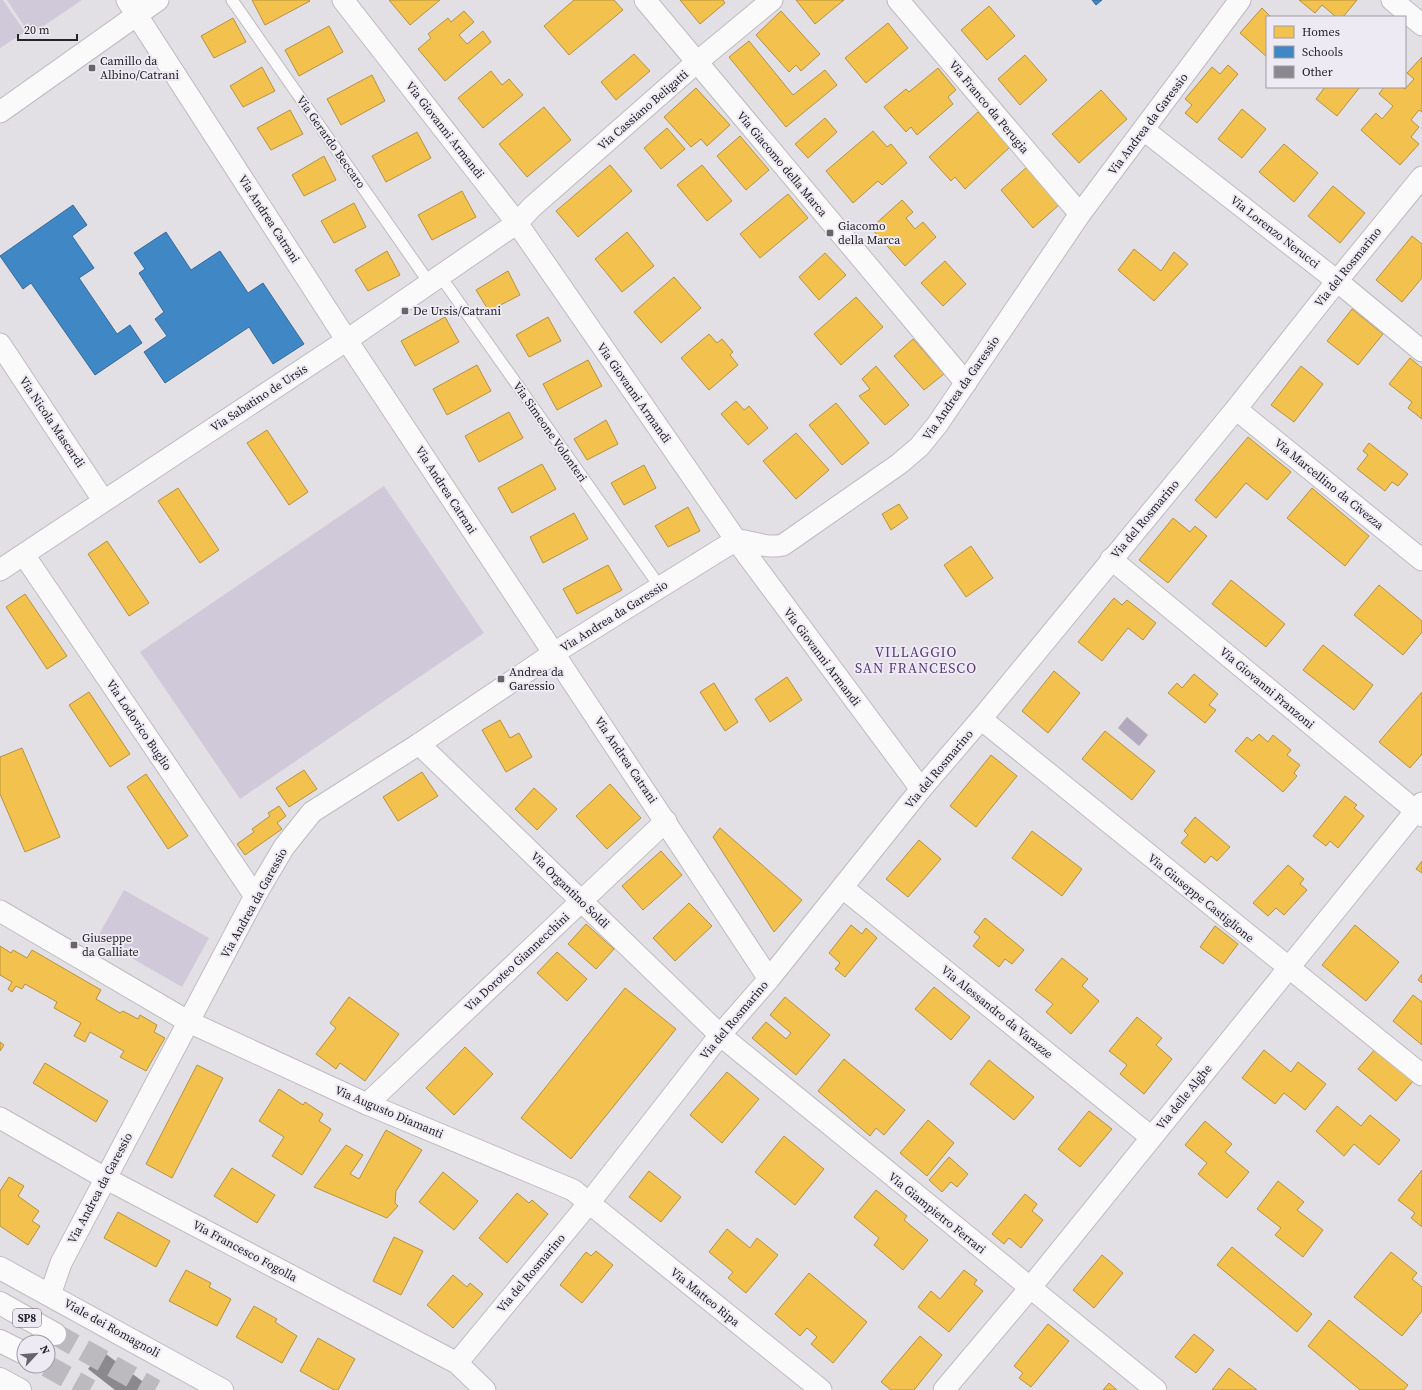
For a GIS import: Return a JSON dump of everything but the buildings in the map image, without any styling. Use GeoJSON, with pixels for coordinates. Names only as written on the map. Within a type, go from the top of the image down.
{"type":"FeatureCollection","features":[{"type":"Feature","properties":{"kind":"main road","name":"Viale dei Romagnoli"},"geometry":{"type":"LineString","coordinates":[[0,1268],[222,1390]]}},
{"type":"Feature","properties":{"kind":"main road","name":"SP8"},"geometry":{"type":"LineString","coordinates":[[0,1303],[55,1334]]}},
{"type":"Feature","properties":{"kind":"main road"},"geometry":{"type":"LineString","coordinates":[[0,1341],[16,1349]]}},
{"type":"Feature","properties":{"kind":"main road"},"geometry":{"type":"LineString","coordinates":[[0,1379],[20,1390]]}},
{"type":"Feature","properties":{"kind":"street"},"geometry":{"type":"LineString","coordinates":[[0,112],[86,52],[132,7],[158,0]]}},
{"type":"Feature","properties":{"kind":"street","name":"Via Giovanni Armandi"},"geometry":{"type":"LineString","coordinates":[[343,0],[517,223],[736,540],[920,789]]}},
{"type":"Feature","properties":{"kind":"street","name":"Via Giacomo della Marca"},"geometry":{"type":"LineString","coordinates":[[645,0],[966,383]]}},
{"type":"Feature","properties":{"kind":"street","name":"Via Cassiano Beligatti"},"geometry":{"type":"LineString","coordinates":[[517,223],[532,207],[697,62],[772,0]]}},
{"type":"Feature","properties":{"kind":"street","name":"Via Franco da Perugia"},"geometry":{"type":"LineString","coordinates":[[898,0],[1080,214]]}},
{"type":"Feature","properties":{"kind":"street","name":"Via Andrea da Garessio"},"geometry":{"type":"LineString","coordinates":[[50,1295],[61,1263],[255,896],[284,847],[312,812],[419,744],[554,653],[736,540],[750,541],[764,547],[783,545],[899,464],[920,447],[938,425],[1080,214],[1240,0]]}},
{"type":"Feature","properties":{"kind":"street"},"geometry":{"type":"LineString","coordinates":[[1392,0],[1422,25]]}},
{"type":"Feature","properties":{"kind":"street","name":"Via Andrea Catrani"},"geometry":{"type":"LineString","coordinates":[[132,7],[347,340],[769,979]]}},
{"type":"Feature","properties":{"kind":"street","name":"Via Lorenzo Nerucci"},"geometry":{"type":"LineString","coordinates":[[1144,130],[1337,281],[1422,352]]}},
{"type":"Feature","properties":{"kind":"street","name":"Via del Rosmarino"},"geometry":{"type":"LineString","coordinates":[[457,1363],[589,1203],[720,1036],[769,979],[843,888],[920,789],[981,719],[1111,559],[1236,409],[1337,281],[1422,177]]}},
{"type":"Feature","properties":{"kind":"street","name":"Via Sabatino de Ursis"},"geometry":{"type":"LineString","coordinates":[[0,570],[103,500],[347,340],[517,223]]}},
{"type":"Feature","properties":{"kind":"street","name":"Via Nicola Mascardi"},"geometry":{"type":"LineString","coordinates":[[0,345],[7,372],[103,500]]}},
{"type":"Feature","properties":{"kind":"street","name":"Via Marcellino da Civezza"},"geometry":{"type":"LineString","coordinates":[[1236,409],[1422,560]]}},
{"type":"Feature","properties":{"kind":"street","name":"Via Lodovico Buglio"},"geometry":{"type":"LineString","coordinates":[[24,555],[255,896]]}},
{"type":"Feature","properties":{"kind":"street","name":"Via Giovanni Franzoni"},"geometry":{"type":"LineString","coordinates":[[1111,559],[1420,810]]}},
{"type":"Feature","properties":{"kind":"street","name":"Via Giuseppe Castiglione"},"geometry":{"type":"LineString","coordinates":[[981,719],[1422,1075]]}},
{"type":"Feature","properties":{"kind":"street","name":"Via Organtino Soldi"},"geometry":{"type":"LineString","coordinates":[[419,744],[720,1036]]}},
{"type":"Feature","properties":{"kind":"street","name":"Via delle Alghe"},"geometry":{"type":"LineString","coordinates":[[944,1390],[1030,1288],[1150,1137],[1420,810]]}},
{"type":"Feature","properties":{"kind":"street","name":"Via Doroteo Giannecchini"},"geometry":{"type":"LineString","coordinates":[[367,1104],[666,821]]}},
{"type":"Feature","properties":{"kind":"street","name":"Via Alessandro da Varazze"},"geometry":{"type":"LineString","coordinates":[[843,888],[1150,1137]]}},
{"type":"Feature","properties":{"kind":"street","name":"Via Augusto Diamanti"},"geometry":{"type":"LineString","coordinates":[[0,911],[189,1022],[367,1104],[573,1190],[589,1203]]}},
{"type":"Feature","properties":{"kind":"street","name":"Via Giampietro Ferrari"},"geometry":{"type":"LineString","coordinates":[[720,1036],[1156,1390]]}},
{"type":"Feature","properties":{"kind":"street","name":"Via Francesco Fogolla"},"geometry":{"type":"LineString","coordinates":[[0,1118],[105,1178],[457,1363],[485,1390]]}},
{"type":"Feature","properties":{"kind":"street","name":"Via Matteo Ripa"},"geometry":{"type":"LineString","coordinates":[[589,1203],[821,1390]]}},
{"type":"Feature","properties":{"kind":"lane","name":"Via Gerardo Beccaro"},"geometry":{"type":"LineString","coordinates":[[232,0],[435,280]]}},
{"type":"Feature","properties":{"kind":"lane","name":"Via Simeone Volonteri"},"geometry":{"type":"LineString","coordinates":[[435,280],[660,587]]}},
{"type":"Feature","properties":{"kind":"shaded area"},"geometry":{"type":"Polygon","coordinates":[[[0,0],[3,0],[25,32],[0,48],[0,0]]]}},
{"type":"Feature","properties":{"kind":"shaded area"},"geometry":{"type":"Polygon","coordinates":[[[7,0],[82,0],[30,35],[7,0]]]}},
{"type":"Feature","properties":{"kind":"shaded area"},"geometry":{"type":"Polygon","coordinates":[[[384,486],[484,633],[240,799],[140,652],[384,486]]]}},
{"type":"Feature","properties":{"kind":"shaded area"},"geometry":{"type":"Polygon","coordinates":[[[1127,717],[1148,735],[1139,746],[1118,728],[1127,717]]]}},
{"type":"Feature","properties":{"kind":"shaded area"},"geometry":{"type":"Polygon","coordinates":[[[124,890],[209,938],[182,987],[97,938],[124,890]]]}},
{"type":"Feature","properties":{"kind":"tunnel"},"geometry":{"type":"LineString","coordinates":[[56,1335],[155,1390]]}},
{"type":"Feature","properties":{"kind":"tunnel"},"geometry":{"type":"LineString","coordinates":[[56,1371],[90,1390]]}},
{"type":"Feature","properties":{"kind":"place","name":"Camillo da Albino/Catrani"},"geometry":{"type":"Point","coordinates":[92,68]}},
{"type":"Feature","properties":{"kind":"place","name":"Giacomo della Marca"},"geometry":{"type":"Point","coordinates":[830,233]}},
{"type":"Feature","properties":{"kind":"place","name":"De Ursis/Catrani"},"geometry":{"type":"Point","coordinates":[405,311]}},
{"type":"Feature","properties":{"kind":"place","name":"Andrea da Garessio"},"geometry":{"type":"Point","coordinates":[501,679]}},
{"type":"Feature","properties":{"kind":"place","name":"Giuseppe da Galliate"},"geometry":{"type":"Point","coordinates":[74,945]}},
{"type":"Feature","properties":{"kind":"district","name":"VILLAGGIO SAN FRANCESCO"},"geometry":{"type":"Point","coordinates":[916,660]}}]}
